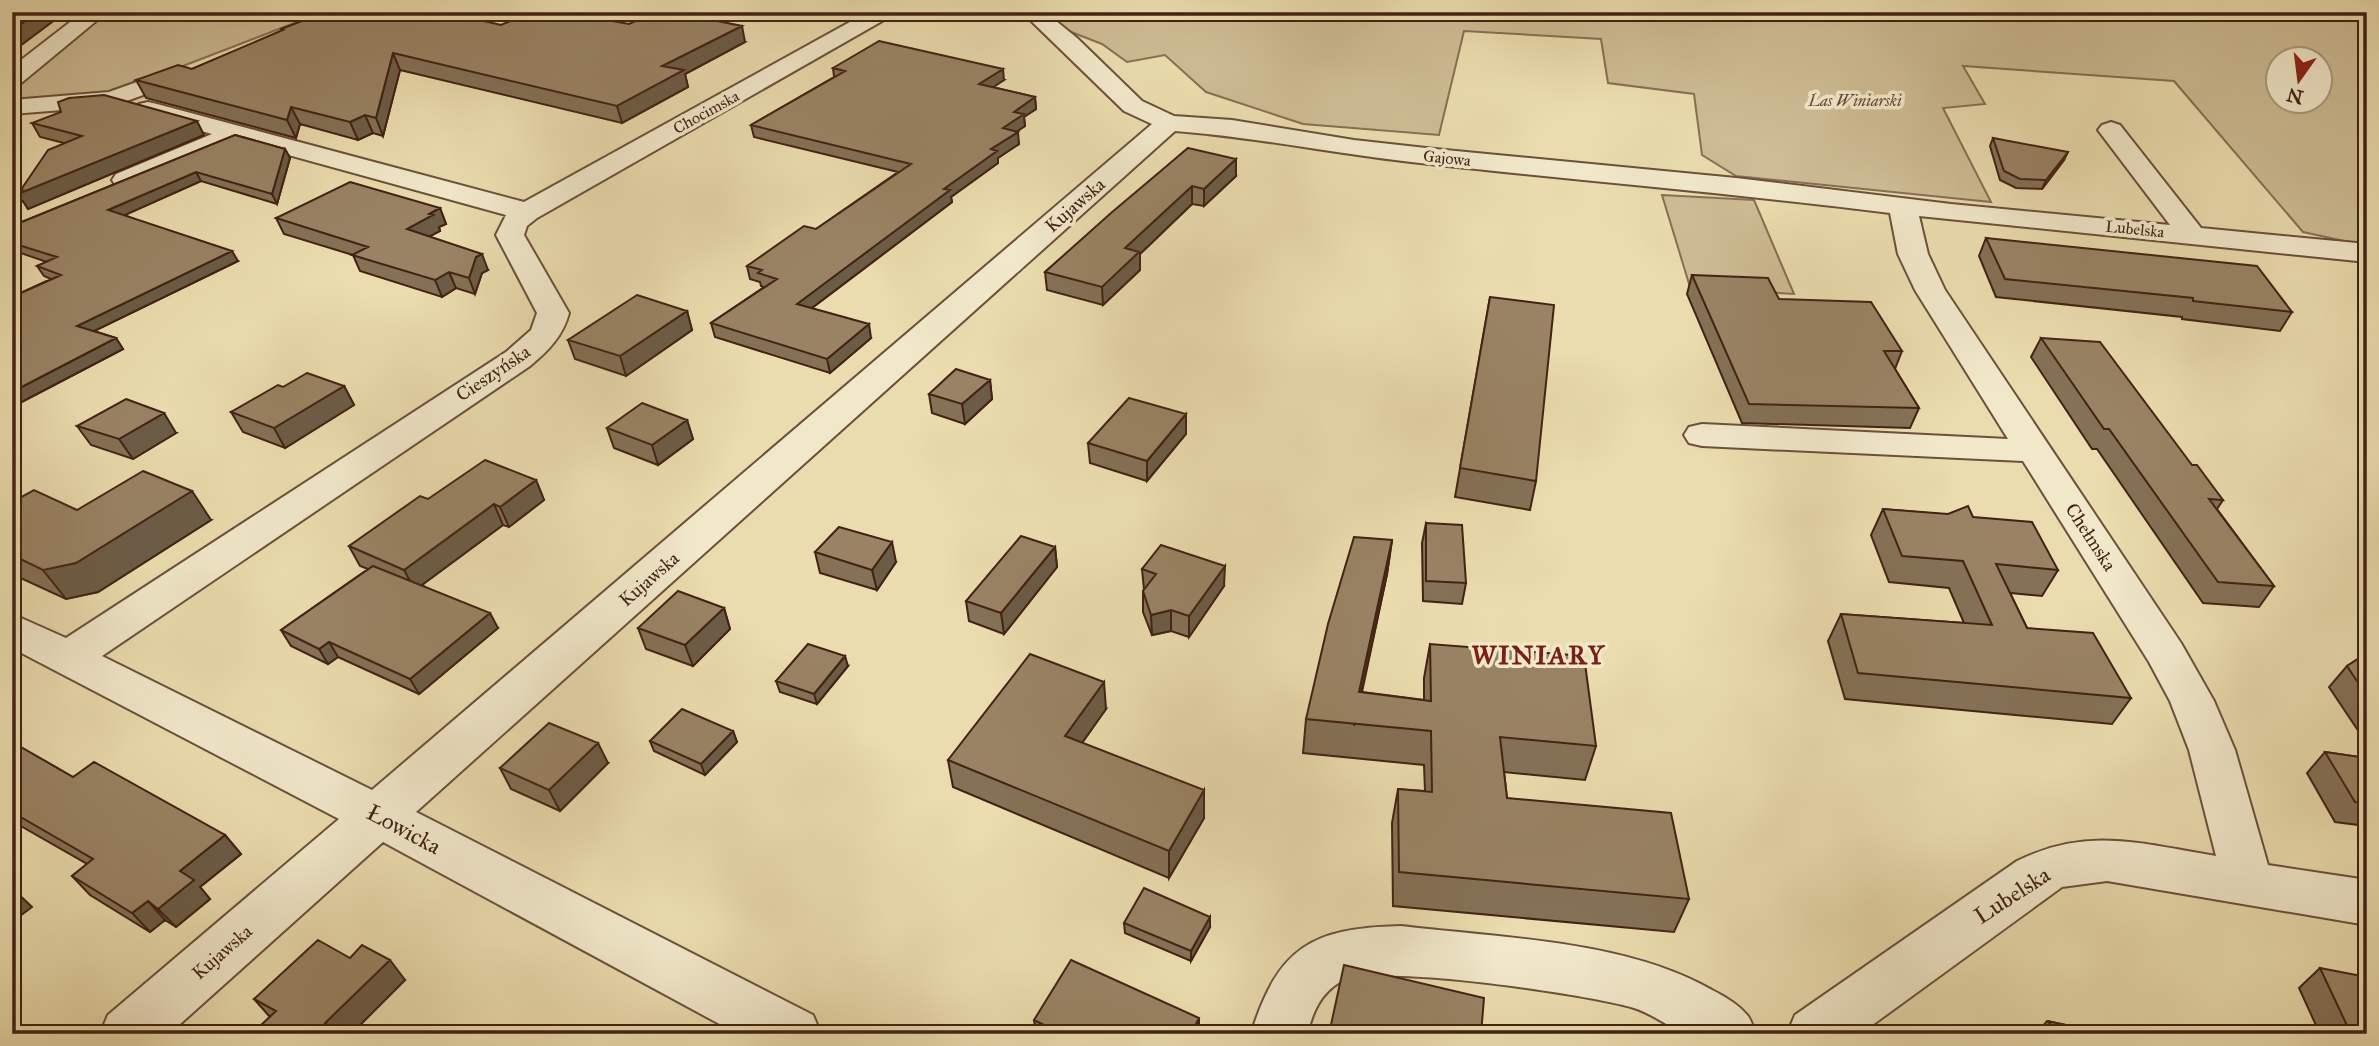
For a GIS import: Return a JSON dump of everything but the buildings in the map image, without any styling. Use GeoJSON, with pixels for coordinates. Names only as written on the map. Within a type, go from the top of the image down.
{"type":"FeatureCollection","features":[{"type":"Feature","properties":{"kind":"street"},"geometry":{"type":"LineString","coordinates":[[12,79],[97,12]]}},
{"type":"Feature","properties":{"kind":"street","name":"Chocimska"},"geometry":{"type":"LineString","coordinates":[[527,212],[884,12]]}},
{"type":"Feature","properties":{"kind":"street","name":"Gajowa"},"geometry":{"type":"LineString","coordinates":[[1032,12],[1069,43],[1133,106],[1169,123],[1233,128],[1408,154],[1737,186],[1903,206]]}},
{"type":"Feature","properties":{"kind":"street"},"geometry":{"type":"LineString","coordinates":[[12,107],[113,99],[201,66]]}},
{"type":"Feature","properties":{"kind":"street"},"geometry":{"type":"LineString","coordinates":[[113,99],[527,212]]}},
{"type":"Feature","properties":{"kind":"street","name":"Kujawska"},"geometry":{"type":"LineString","coordinates":[[128,1034],[1169,123]]}},
{"type":"Feature","properties":{"kind":"street"},"geometry":{"type":"LineString","coordinates":[[2111,131],[2192,235]]}},
{"type":"Feature","properties":{"kind":"street"},"geometry":{"type":"LineString","coordinates":[[99,191],[236,133]]}},
{"type":"Feature","properties":{"kind":"street","name":"Lubelska"},"geometry":{"type":"LineString","coordinates":[[1903,206],[2367,253]]}},
{"type":"Feature","properties":{"kind":"street","name":"Chełmska"},"geometry":{"type":"LineString","coordinates":[[1903,206],[1913,254],[1930,290],[2166,654],[2192,701],[2212,750],[2248,882]]}},
{"type":"Feature","properties":{"kind":"street","name":"Cieszyńska"},"geometry":{"type":"LineString","coordinates":[[69,657],[518,359],[542,340],[548,331],[553,313],[510,235],[514,223],[527,212]]}},
{"type":"Feature","properties":{"kind":"street"},"geometry":{"type":"LineString","coordinates":[[1703,435],[2036,451]]}},
{"type":"Feature","properties":{"kind":"street","name":"Łowicka"},"geometry":{"type":"LineString","coordinates":[[12,629],[378,816],[793,1034]]}},
{"type":"Feature","properties":{"kind":"street","name":"Lubelska"},"geometry":{"type":"LineString","coordinates":[[1815,1034],[2035,876],[2055,866],[2107,860],[2367,903]]}},
{"type":"Feature","properties":{"kind":"street"},"geometry":{"type":"LineString","coordinates":[[1279,1034],[1291,998],[1303,980],[1320,964],[1343,954],[1381,950],[1602,975],[1631,981],[1661,991],[1691,1006],[1728,1034]]}},
{"type":"Feature","properties":{"kind":"green space"},"geometry":{"type":"Polygon","coordinates":[[[140,12],[323,12],[118,91],[88,97],[12,102],[12,89],[99,19],[140,12]]]}},
{"type":"Feature","properties":{"kind":"green space","name":"Las Winiarski"},"geometry":{"type":"Polygon","coordinates":[[[1043,12],[2367,12],[2367,246],[2303,232],[2174,81],[1963,66],[1985,104],[1943,108],[1991,202],[1736,176],[1702,155],[1694,94],[1608,83],[1601,39],[1464,31],[1439,135],[1303,124],[1206,92],[1165,55],[1127,62],[1102,44],[1066,30],[1043,12]]]}},
{"type":"Feature","properties":{"kind":"green space"},"geometry":{"type":"Polygon","coordinates":[[[1662,195],[1754,200],[1794,294],[1690,287],[1662,195]]]}},
{"type":"Feature","properties":{"kind":"district","name":"WINIARY"},"geometry":{"type":"Point","coordinates":[1539,655]}}]}
